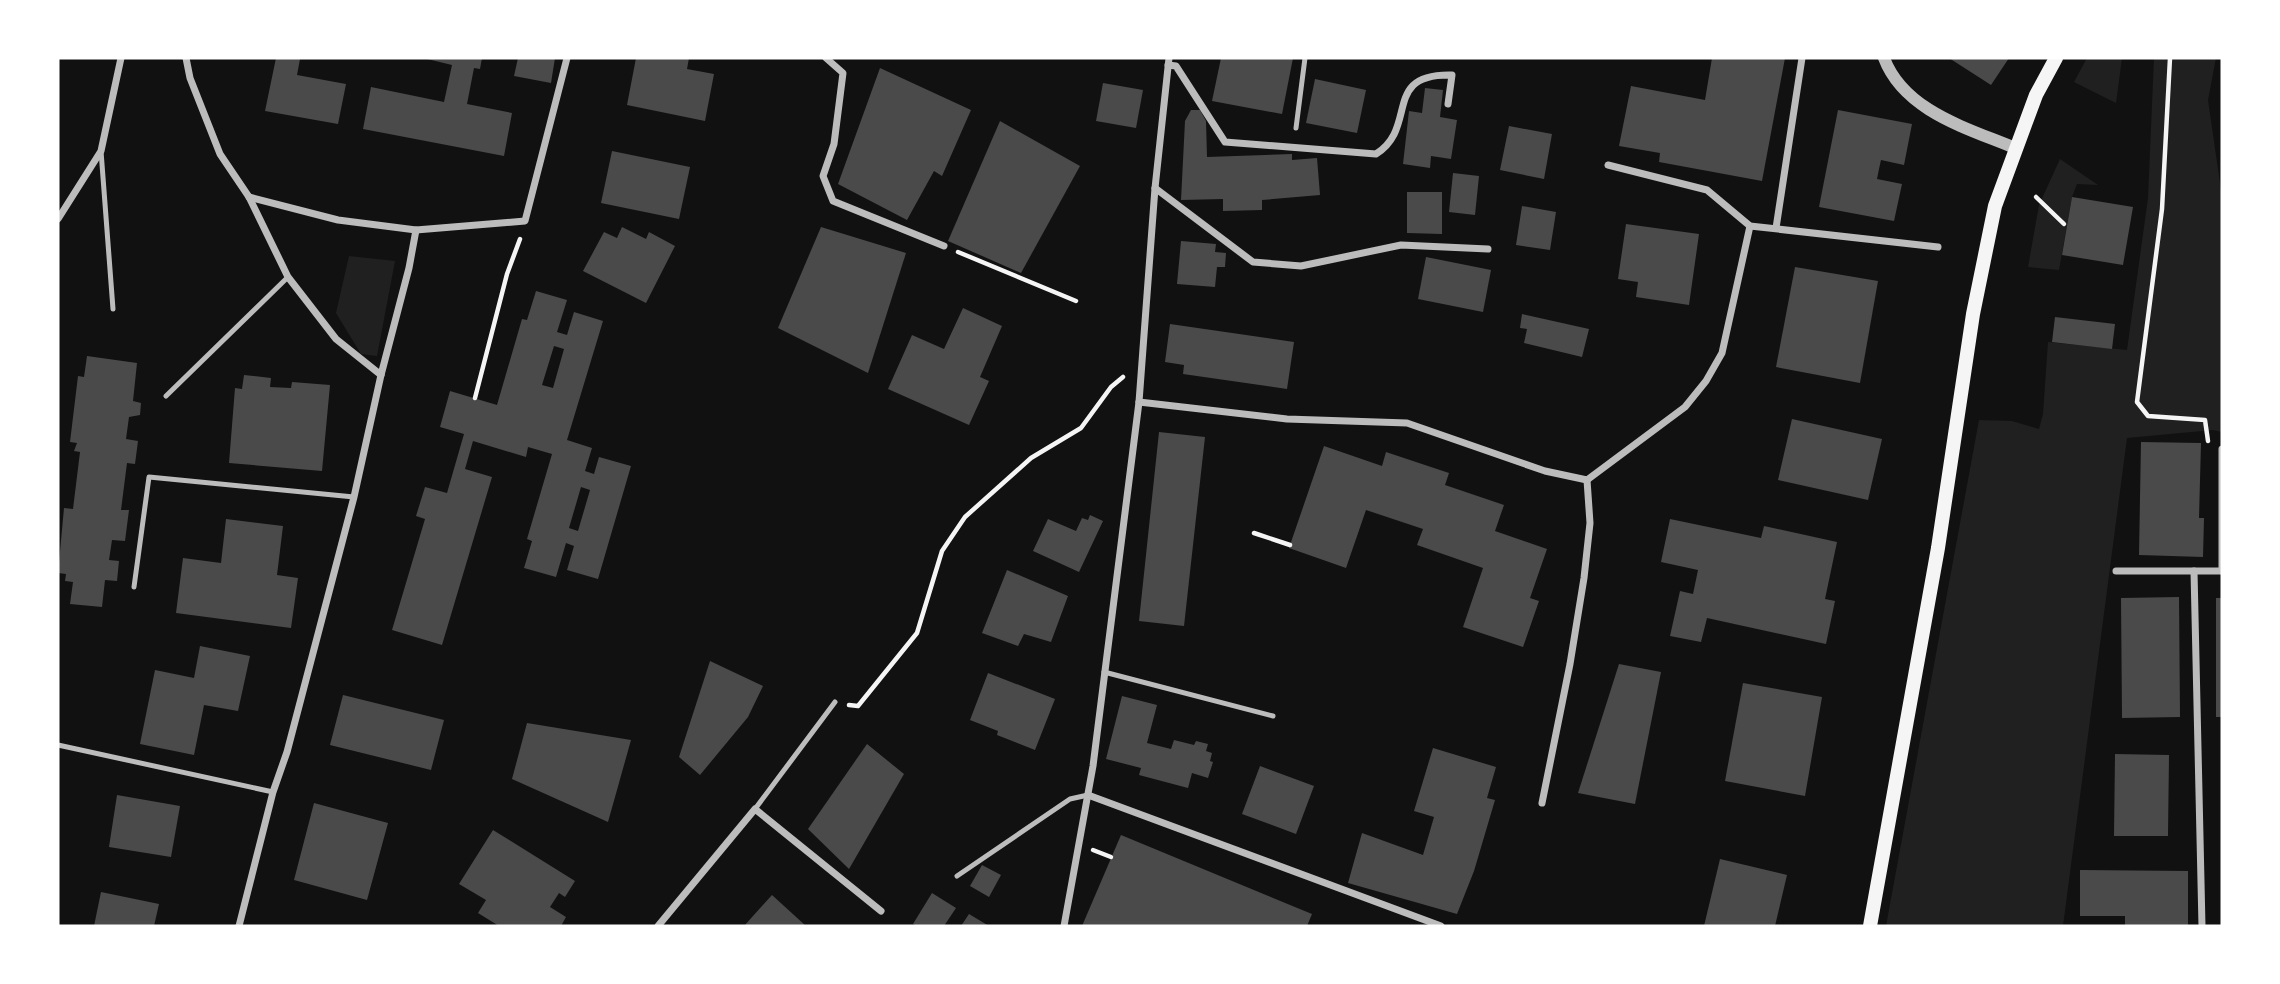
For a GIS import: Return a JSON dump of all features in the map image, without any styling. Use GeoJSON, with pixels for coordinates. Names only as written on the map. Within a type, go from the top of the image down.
{"type":"FeatureCollection","features":[{"type":"Feature","properties":{"kind":"main road"},"geometry":{"type":"LineString","coordinates":[[1870,926],[1938,548],[1973,314],[1995,206],[2036,94],[2056,58]]}},
{"type":"Feature","properties":{"kind":"street"},"geometry":{"type":"LineString","coordinates":[[58,219],[101,151],[121,58]]}},
{"type":"Feature","properties":{"kind":"street"},"geometry":{"type":"LineString","coordinates":[[186,58],[190,78],[220,154],[249,197],[288,277],[336,339],[380,375]]}},
{"type":"Feature","properties":{"kind":"street"},"geometry":{"type":"LineString","coordinates":[[249,197],[338,220],[416,230],[525,221],[567,58]]}},
{"type":"Feature","properties":{"kind":"street"},"geometry":{"type":"LineString","coordinates":[[826,58],[843,73],[834,144],[822,176],[833,201],[944,246]]}},
{"type":"Feature","properties":{"kind":"street"},"geometry":{"type":"LineString","coordinates":[[1776,228],[1802,58]]}},
{"type":"Feature","properties":{"kind":"street"},"geometry":{"type":"LineString","coordinates":[[1884,58],[1907,95],[1945,118],[2015,148]]}},
{"type":"Feature","properties":{"kind":"street"},"geometry":{"type":"LineString","coordinates":[[1064,926],[1088,795],[1139,402],[1155,188],[1168,61],[1176,66],[1225,142],[1376,154],[1386,148],[1394,135],[1408,90],[1418,79],[1434,75],[1452,75],[1448,104]]}},
{"type":"Feature","properties":{"kind":"street"},"geometry":{"type":"LineString","coordinates":[[1608,165],[1707,190],[1750,226],[1938,247]]}},
{"type":"Feature","properties":{"kind":"street"},"geometry":{"type":"LineString","coordinates":[[1155,188],[1253,262],[1301,266],[1401,245],[1488,249]]}},
{"type":"Feature","properties":{"kind":"street"},"geometry":{"type":"LineString","coordinates":[[1139,402],[1287,419],[1407,423],[1545,471],[1587,480],[1685,407],[1706,381],[1722,353],[1750,226]]}},
{"type":"Feature","properties":{"kind":"street"},"geometry":{"type":"LineString","coordinates":[[239,926],[354,497],[380,375],[409,268],[416,230]]}},
{"type":"Feature","properties":{"kind":"street"},"geometry":{"type":"LineString","coordinates":[[2116,571],[2222,571],[2222,449]]}},
{"type":"Feature","properties":{"kind":"street"},"geometry":{"type":"LineString","coordinates":[[1542,803],[1584,578],[1590,523],[1587,480]]}},
{"type":"Feature","properties":{"kind":"street"},"geometry":{"type":"LineString","coordinates":[[2194,571],[2202,926]]}},
{"type":"Feature","properties":{"kind":"street"},"geometry":{"type":"LineString","coordinates":[[1088,795],[1441,926]]}},
{"type":"Feature","properties":{"kind":"street"},"geometry":{"type":"LineString","coordinates":[[658,926],[755,808],[881,911]]}},
{"type":"Feature","properties":{"kind":"lane"},"geometry":{"type":"LineString","coordinates":[[1296,128],[1305,58]]}},
{"type":"Feature","properties":{"kind":"lane"},"geometry":{"type":"LineString","coordinates":[[101,151],[113,309]]}},
{"type":"Feature","properties":{"kind":"lane"},"geometry":{"type":"LineString","coordinates":[[166,396],[288,277]]}},
{"type":"Feature","properties":{"kind":"lane"},"geometry":{"type":"LineString","coordinates":[[134,587],[149,477],[354,497]]}},
{"type":"Feature","properties":{"kind":"lane"},"geometry":{"type":"LineString","coordinates":[[1104,672],[1273,716]]}},
{"type":"Feature","properties":{"kind":"lane"},"geometry":{"type":"LineString","coordinates":[[755,808],[835,702]]}},
{"type":"Feature","properties":{"kind":"lane"},"geometry":{"type":"LineString","coordinates":[[58,745],[273,792]]}},
{"type":"Feature","properties":{"kind":"lane"},"geometry":{"type":"LineString","coordinates":[[957,876],[1070,799],[1088,795]]}},
{"type":"Feature","properties":{"kind":"path"},"geometry":{"type":"LineString","coordinates":[[2170,58],[2162,209],[2137,402],[2148,416],[2205,420],[2206,441],[2214,442]]}},
{"type":"Feature","properties":{"kind":"path"},"geometry":{"type":"LineString","coordinates":[[2036,197],[2064,224]]}},
{"type":"Feature","properties":{"kind":"path"},"geometry":{"type":"LineString","coordinates":[[475,398],[507,274],[525,221]]}},
{"type":"Feature","properties":{"kind":"path"},"geometry":{"type":"LineString","coordinates":[[944,246],[1076,301]]}},
{"type":"Feature","properties":{"kind":"path"},"geometry":{"type":"LineString","coordinates":[[835,702],[858,706],[917,633],[942,551],[965,517],[1031,458],[1081,428],[1111,387],[1142,362]]}},
{"type":"Feature","properties":{"kind":"path"},"geometry":{"type":"LineString","coordinates":[[1254,533],[1290,545]]}},
{"type":"Feature","properties":{"kind":"path"},"geometry":{"type":"LineString","coordinates":[[1093,851],[1111,857]]}},
{"type":"Feature","properties":{"kind":"shaded area"},"geometry":{"type":"Polygon","coordinates":[[[2087,58],[2122,58],[2116,103],[2074,82],[2087,58]]]}},
{"type":"Feature","properties":{"kind":"shaded area"},"geometry":{"type":"Polygon","coordinates":[[[2154,58],[2216,58],[2208,100],[2222,197],[2222,432],[2213,430],[2127,438],[2063,926],[1886,926],[1979,420],[2012,421],[2039,429],[2043,414],[2048,342],[2127,350],[2148,198],[2154,58]]]}},
{"type":"Feature","properties":{"kind":"shaded area"},"geometry":{"type":"Polygon","coordinates":[[[2060,159],[2098,185],[2077,184],[2072,197],[2059,270],[2028,267],[2039,205],[2060,159]]]}},
{"type":"Feature","properties":{"kind":"shaded area"},"geometry":{"type":"Polygon","coordinates":[[[349,256],[395,261],[377,356],[361,354],[336,313],[349,256]]]}},
{"type":"Feature","properties":{"kind":"building"},"geometry":{"type":"Polygon","coordinates":[[[276,58],[300,59],[297,75],[346,84],[338,124],[265,111],[276,58]]]}},
{"type":"Feature","properties":{"kind":"building"},"geometry":{"type":"Polygon","coordinates":[[[423,58],[482,58],[480,69],[474,68],[467,104],[512,113],[504,156],[363,129],[371,87],[444,102],[452,65],[423,58]]]}},
{"type":"Feature","properties":{"kind":"building"},"geometry":{"type":"Polygon","coordinates":[[[518,58],[555,58],[551,83],[514,76],[518,58]]]}},
{"type":"Feature","properties":{"kind":"building"},"geometry":{"type":"Polygon","coordinates":[[[636,58],[689,58],[687,69],[714,74],[705,121],[627,105],[636,58]]]}},
{"type":"Feature","properties":{"kind":"building"},"geometry":{"type":"Polygon","coordinates":[[[1221,58],[1293,58],[1282,114],[1212,101],[1221,58]]]}},
{"type":"Feature","properties":{"kind":"building"},"geometry":{"type":"Polygon","coordinates":[[[1712,58],[1785,58],[1762,181],[1659,162],[1660,153],[1619,146],[1631,86],[1705,100],[1712,58]]]}},
{"type":"Feature","properties":{"kind":"building"},"geometry":{"type":"Polygon","coordinates":[[[1949,58],[2009,58],[1991,85],[1949,58]]]}},
{"type":"Feature","properties":{"kind":"building"},"geometry":{"type":"Polygon","coordinates":[[[880,68],[971,110],[942,176],[934,171],[907,220],[838,184],[880,68]]]}},
{"type":"Feature","properties":{"kind":"building"},"geometry":{"type":"Polygon","coordinates":[[[1315,79],[1366,90],[1357,133],[1306,123],[1315,79]]]}},
{"type":"Feature","properties":{"kind":"building"},"geometry":{"type":"Polygon","coordinates":[[[1103,83],[1143,90],[1136,128],[1096,121],[1103,83]]]}},
{"type":"Feature","properties":{"kind":"building"},"geometry":{"type":"Polygon","coordinates":[[[1425,88],[1443,90],[1440,117],[1457,120],[1451,159],[1431,156],[1430,168],[1403,164],[1409,111],[1422,113],[1425,88]]]}},
{"type":"Feature","properties":{"kind":"building"},"geometry":{"type":"Polygon","coordinates":[[[1191,110],[1200,110],[1206,121],[1207,157],[1292,154],[1292,160],[1317,158],[1320,195],[1262,200],[1262,210],[1223,211],[1223,199],[1181,200],[1185,121],[1191,110]]]}},
{"type":"Feature","properties":{"kind":"building"},"geometry":{"type":"Polygon","coordinates":[[[1838,110],[1912,124],[1904,165],[1881,160],[1877,179],[1902,184],[1894,221],[1819,207],[1838,110]]]}},
{"type":"Feature","properties":{"kind":"building"},"geometry":{"type":"Polygon","coordinates":[[[1000,121],[1080,166],[1021,273],[948,241],[1000,121]]]}},
{"type":"Feature","properties":{"kind":"building"},"geometry":{"type":"Polygon","coordinates":[[[1509,126],[1552,134],[1544,179],[1500,170],[1509,126]]]}},
{"type":"Feature","properties":{"kind":"building"},"geometry":{"type":"Polygon","coordinates":[[[612,151],[690,167],[679,219],[601,203],[612,151]]]}},
{"type":"Feature","properties":{"kind":"building"},"geometry":{"type":"Polygon","coordinates":[[[1453,173],[1479,176],[1475,215],[1449,212],[1453,173]]]}},
{"type":"Feature","properties":{"kind":"building"},"geometry":{"type":"Polygon","coordinates":[[[1407,192],[1442,192],[1442,234],[1407,233],[1407,192]]]}},
{"type":"Feature","properties":{"kind":"building"},"geometry":{"type":"Polygon","coordinates":[[[2072,197],[2133,207],[2123,265],[2062,255],[2072,197]]]}},
{"type":"Feature","properties":{"kind":"building"},"geometry":{"type":"Polygon","coordinates":[[[1522,206],[1556,212],[1550,250],[1516,245],[1522,206]]]}},
{"type":"Feature","properties":{"kind":"building"},"geometry":{"type":"Polygon","coordinates":[[[1626,224],[1699,234],[1689,305],[1636,297],[1638,282],[1618,279],[1626,224]]]}},
{"type":"Feature","properties":{"kind":"building"},"geometry":{"type":"Polygon","coordinates":[[[622,227],[646,239],[649,232],[675,246],[646,303],[583,271],[604,232],[617,238],[622,227]]]}},
{"type":"Feature","properties":{"kind":"building"},"geometry":{"type":"Polygon","coordinates":[[[821,227],[906,253],[868,373],[778,328],[821,227]]]}},
{"type":"Feature","properties":{"kind":"building"},"geometry":{"type":"Polygon","coordinates":[[[1181,241],[1216,244],[1215,252],[1226,253],[1225,267],[1217,267],[1215,287],[1177,284],[1181,241]]]}},
{"type":"Feature","properties":{"kind":"building"},"geometry":{"type":"Polygon","coordinates":[[[1426,257],[1491,270],[1483,312],[1418,299],[1426,257]]]}},
{"type":"Feature","properties":{"kind":"building"},"geometry":{"type":"Polygon","coordinates":[[[1795,267],[1878,281],[1860,383],[1776,367],[1795,267]]]}},
{"type":"Feature","properties":{"kind":"building"},"geometry":{"type":"Polygon","coordinates":[[[536,291],[567,300],[557,332],[567,335],[574,312],[603,321],[567,440],[592,448],[585,471],[594,474],[599,457],[631,466],[598,579],[567,570],[574,546],[566,543],[556,577],[524,568],[532,541],[527,539],[552,454],[528,447],[526,457],[473,441],[465,469],[492,477],[442,645],[392,630],[425,519],[416,516],[425,487],[447,493],[464,434],[440,427],[450,391],[497,405],[522,319],[527,320],[536,291]],[[554,346],[542,385],[553,388],[564,349],[554,346]],[[581,487],[569,528],[578,531],[590,490],[581,487]]]}},
{"type":"Feature","properties":{"kind":"building"},"geometry":{"type":"Polygon","coordinates":[[[963,308],[1002,326],[980,377],[989,381],[969,425],[888,389],[912,335],[944,349],[963,308]]]}},
{"type":"Feature","properties":{"kind":"building"},"geometry":{"type":"Polygon","coordinates":[[[1522,314],[1589,329],[1582,357],[1524,343],[1527,329],[1520,328],[1522,314]]]}},
{"type":"Feature","properties":{"kind":"building"},"geometry":{"type":"Polygon","coordinates":[[[2055,317],[2115,324],[2112,349],[2052,342],[2055,317]]]}},
{"type":"Feature","properties":{"kind":"building"},"geometry":{"type":"Polygon","coordinates":[[[1170,324],[1294,342],[1287,389],[1183,374],[1184,365],[1165,362],[1170,324]]]}},
{"type":"Feature","properties":{"kind":"building"},"geometry":{"type":"Polygon","coordinates":[[[87,356],[137,363],[133,401],[141,403],[140,415],[129,417],[126,439],[138,441],[135,464],[127,463],[121,510],[129,510],[125,541],[112,540],[109,560],[119,561],[117,581],[105,580],[102,607],[70,604],[73,582],[65,581],[66,574],[58,573],[64,508],[73,509],[80,452],[74,451],[77,443],[70,442],[78,376],[84,377],[87,356]]]}},
{"type":"Feature","properties":{"kind":"building"},"geometry":{"type":"Polygon","coordinates":[[[244,375],[271,378],[270,387],[291,388],[292,382],[330,385],[322,471],[229,463],[235,388],[242,389],[244,375]]]}},
{"type":"Feature","properties":{"kind":"building"},"geometry":{"type":"Polygon","coordinates":[[[1792,419],[1882,439],[1868,500],[1778,480],[1792,419]]]}},
{"type":"Feature","properties":{"kind":"building"},"geometry":{"type":"Polygon","coordinates":[[[1159,432],[1205,437],[1184,626],[1139,621],[1159,432]]]}},
{"type":"Feature","properties":{"kind":"building"},"geometry":{"type":"Polygon","coordinates":[[[2141,442],[2201,443],[2199,518],[2204,518],[2203,557],[2139,555],[2141,442]]]}},
{"type":"Feature","properties":{"kind":"building"},"geometry":{"type":"Polygon","coordinates":[[[1324,446],[1382,466],[1386,452],[1449,473],[1445,485],[1504,505],[1495,531],[1547,549],[1530,598],[1539,601],[1523,647],[1463,627],[1483,568],[1417,545],[1423,529],[1366,510],[1346,568],[1289,548],[1324,446]]]}},
{"type":"Feature","properties":{"kind":"building"},"geometry":{"type":"Polygon","coordinates":[[[1090,515],[1103,521],[1079,572],[1033,551],[1048,519],[1076,531],[1082,518],[1088,520],[1090,515]]]}},
{"type":"Feature","properties":{"kind":"building"},"geometry":{"type":"Polygon","coordinates":[[[226,519],[283,526],[277,575],[298,578],[291,628],[176,613],[183,558],[221,563],[226,519]]]}},
{"type":"Feature","properties":{"kind":"building"},"geometry":{"type":"Polygon","coordinates":[[[1670,519],[1761,538],[1764,526],[1837,542],[1825,599],[1835,601],[1826,644],[1707,618],[1701,642],[1670,636],[1680,591],[1693,594],[1698,570],[1661,562],[1670,519]]]}},
{"type":"Feature","properties":{"kind":"building"},"geometry":{"type":"Polygon","coordinates":[[[1007,570],[1068,596],[1051,642],[1024,634],[1018,646],[982,633],[1007,570]]]}},
{"type":"Feature","properties":{"kind":"building"},"geometry":{"type":"Polygon","coordinates":[[[2179,597],[2180,717],[2122,718],[2121,598],[2179,597]]]}},
{"type":"Feature","properties":{"kind":"building"},"geometry":{"type":"Polygon","coordinates":[[[2216,598],[2222,598],[2222,717],[2216,717],[2216,598]]]}},
{"type":"Feature","properties":{"kind":"building"},"geometry":{"type":"Polygon","coordinates":[[[200,646],[250,656],[238,711],[204,705],[194,755],[140,744],[155,670],[194,678],[200,646]]]}},
{"type":"Feature","properties":{"kind":"building"},"geometry":{"type":"Polygon","coordinates":[[[710,661],[763,686],[748,717],[700,775],[679,757],[710,661]]]}},
{"type":"Feature","properties":{"kind":"building"},"geometry":{"type":"Polygon","coordinates":[[[1619,664],[1661,672],[1635,804],[1578,793],[1619,664]]]}},
{"type":"Feature","properties":{"kind":"building"},"geometry":{"type":"Polygon","coordinates":[[[988,673],[1055,699],[1035,750],[997,735],[998,731],[970,720],[988,673]]]}},
{"type":"Feature","properties":{"kind":"building"},"geometry":{"type":"Polygon","coordinates":[[[1743,683],[1822,697],[1805,796],[1725,781],[1743,683]]]}},
{"type":"Feature","properties":{"kind":"building"},"geometry":{"type":"Polygon","coordinates":[[[343,695],[444,720],[431,770],[330,745],[343,695]]]}},
{"type":"Feature","properties":{"kind":"building"},"geometry":{"type":"Polygon","coordinates":[[[1122,696],[1157,705],[1147,743],[1171,749],[1174,740],[1194,745],[1196,741],[1208,744],[1206,751],[1212,753],[1210,761],[1213,762],[1208,778],[1192,773],[1188,788],[1139,775],[1141,768],[1106,759],[1122,696]]]}},
{"type":"Feature","properties":{"kind":"building"},"geometry":{"type":"Polygon","coordinates":[[[527,723],[631,740],[608,822],[512,779],[527,723]]]}},
{"type":"Feature","properties":{"kind":"building"},"geometry":{"type":"Polygon","coordinates":[[[867,744],[904,774],[849,869],[808,829],[867,744]]]}},
{"type":"Feature","properties":{"kind":"building"},"geometry":{"type":"Polygon","coordinates":[[[1433,748],[1496,767],[1487,798],[1495,800],[1474,871],[1457,914],[1348,883],[1362,833],[1423,855],[1434,817],[1414,811],[1433,748]]]}},
{"type":"Feature","properties":{"kind":"building"},"geometry":{"type":"Polygon","coordinates":[[[2115,754],[2169,755],[2168,836],[2114,836],[2115,754]]]}},
{"type":"Feature","properties":{"kind":"building"},"geometry":{"type":"Polygon","coordinates":[[[1260,766],[1314,786],[1296,834],[1242,814],[1260,766]]]}},
{"type":"Feature","properties":{"kind":"building"},"geometry":{"type":"Polygon","coordinates":[[[117,795],[180,806],[171,857],[109,847],[117,795]]]}},
{"type":"Feature","properties":{"kind":"building"},"geometry":{"type":"Polygon","coordinates":[[[314,803],[388,823],[367,900],[294,880],[314,803]]]}},
{"type":"Feature","properties":{"kind":"building"},"geometry":{"type":"Polygon","coordinates":[[[493,830],[575,881],[565,897],[559,893],[550,907],[566,917],[561,926],[499,926],[478,913],[486,900],[459,884],[493,830]]]}},
{"type":"Feature","properties":{"kind":"building"},"geometry":{"type":"Polygon","coordinates":[[[1121,835],[1312,914],[1307,926],[1082,926],[1121,835]]]}},
{"type":"Feature","properties":{"kind":"building"},"geometry":{"type":"Polygon","coordinates":[[[1720,859],[1787,875],[1775,926],[1704,926],[1720,859]]]}},
{"type":"Feature","properties":{"kind":"building"},"geometry":{"type":"Polygon","coordinates":[[[982,865],[1001,875],[989,897],[970,886],[982,865]]]}},
{"type":"Feature","properties":{"kind":"building"},"geometry":{"type":"Polygon","coordinates":[[[2080,870],[2188,871],[2188,926],[2125,926],[2125,916],[2080,916],[2080,870]]]}},
{"type":"Feature","properties":{"kind":"building"},"geometry":{"type":"Polygon","coordinates":[[[101,892],[159,904],[154,926],[94,926],[101,892]]]}},
{"type":"Feature","properties":{"kind":"building"},"geometry":{"type":"Polygon","coordinates":[[[932,893],[956,908],[944,926],[913,924],[932,893]]]}},
{"type":"Feature","properties":{"kind":"building"},"geometry":{"type":"Polygon","coordinates":[[[772,895],[806,926],[744,926],[772,895]]]}},
{"type":"Feature","properties":{"kind":"building"},"geometry":{"type":"Polygon","coordinates":[[[969,914],[989,926],[961,926],[969,914]]]}}]}
